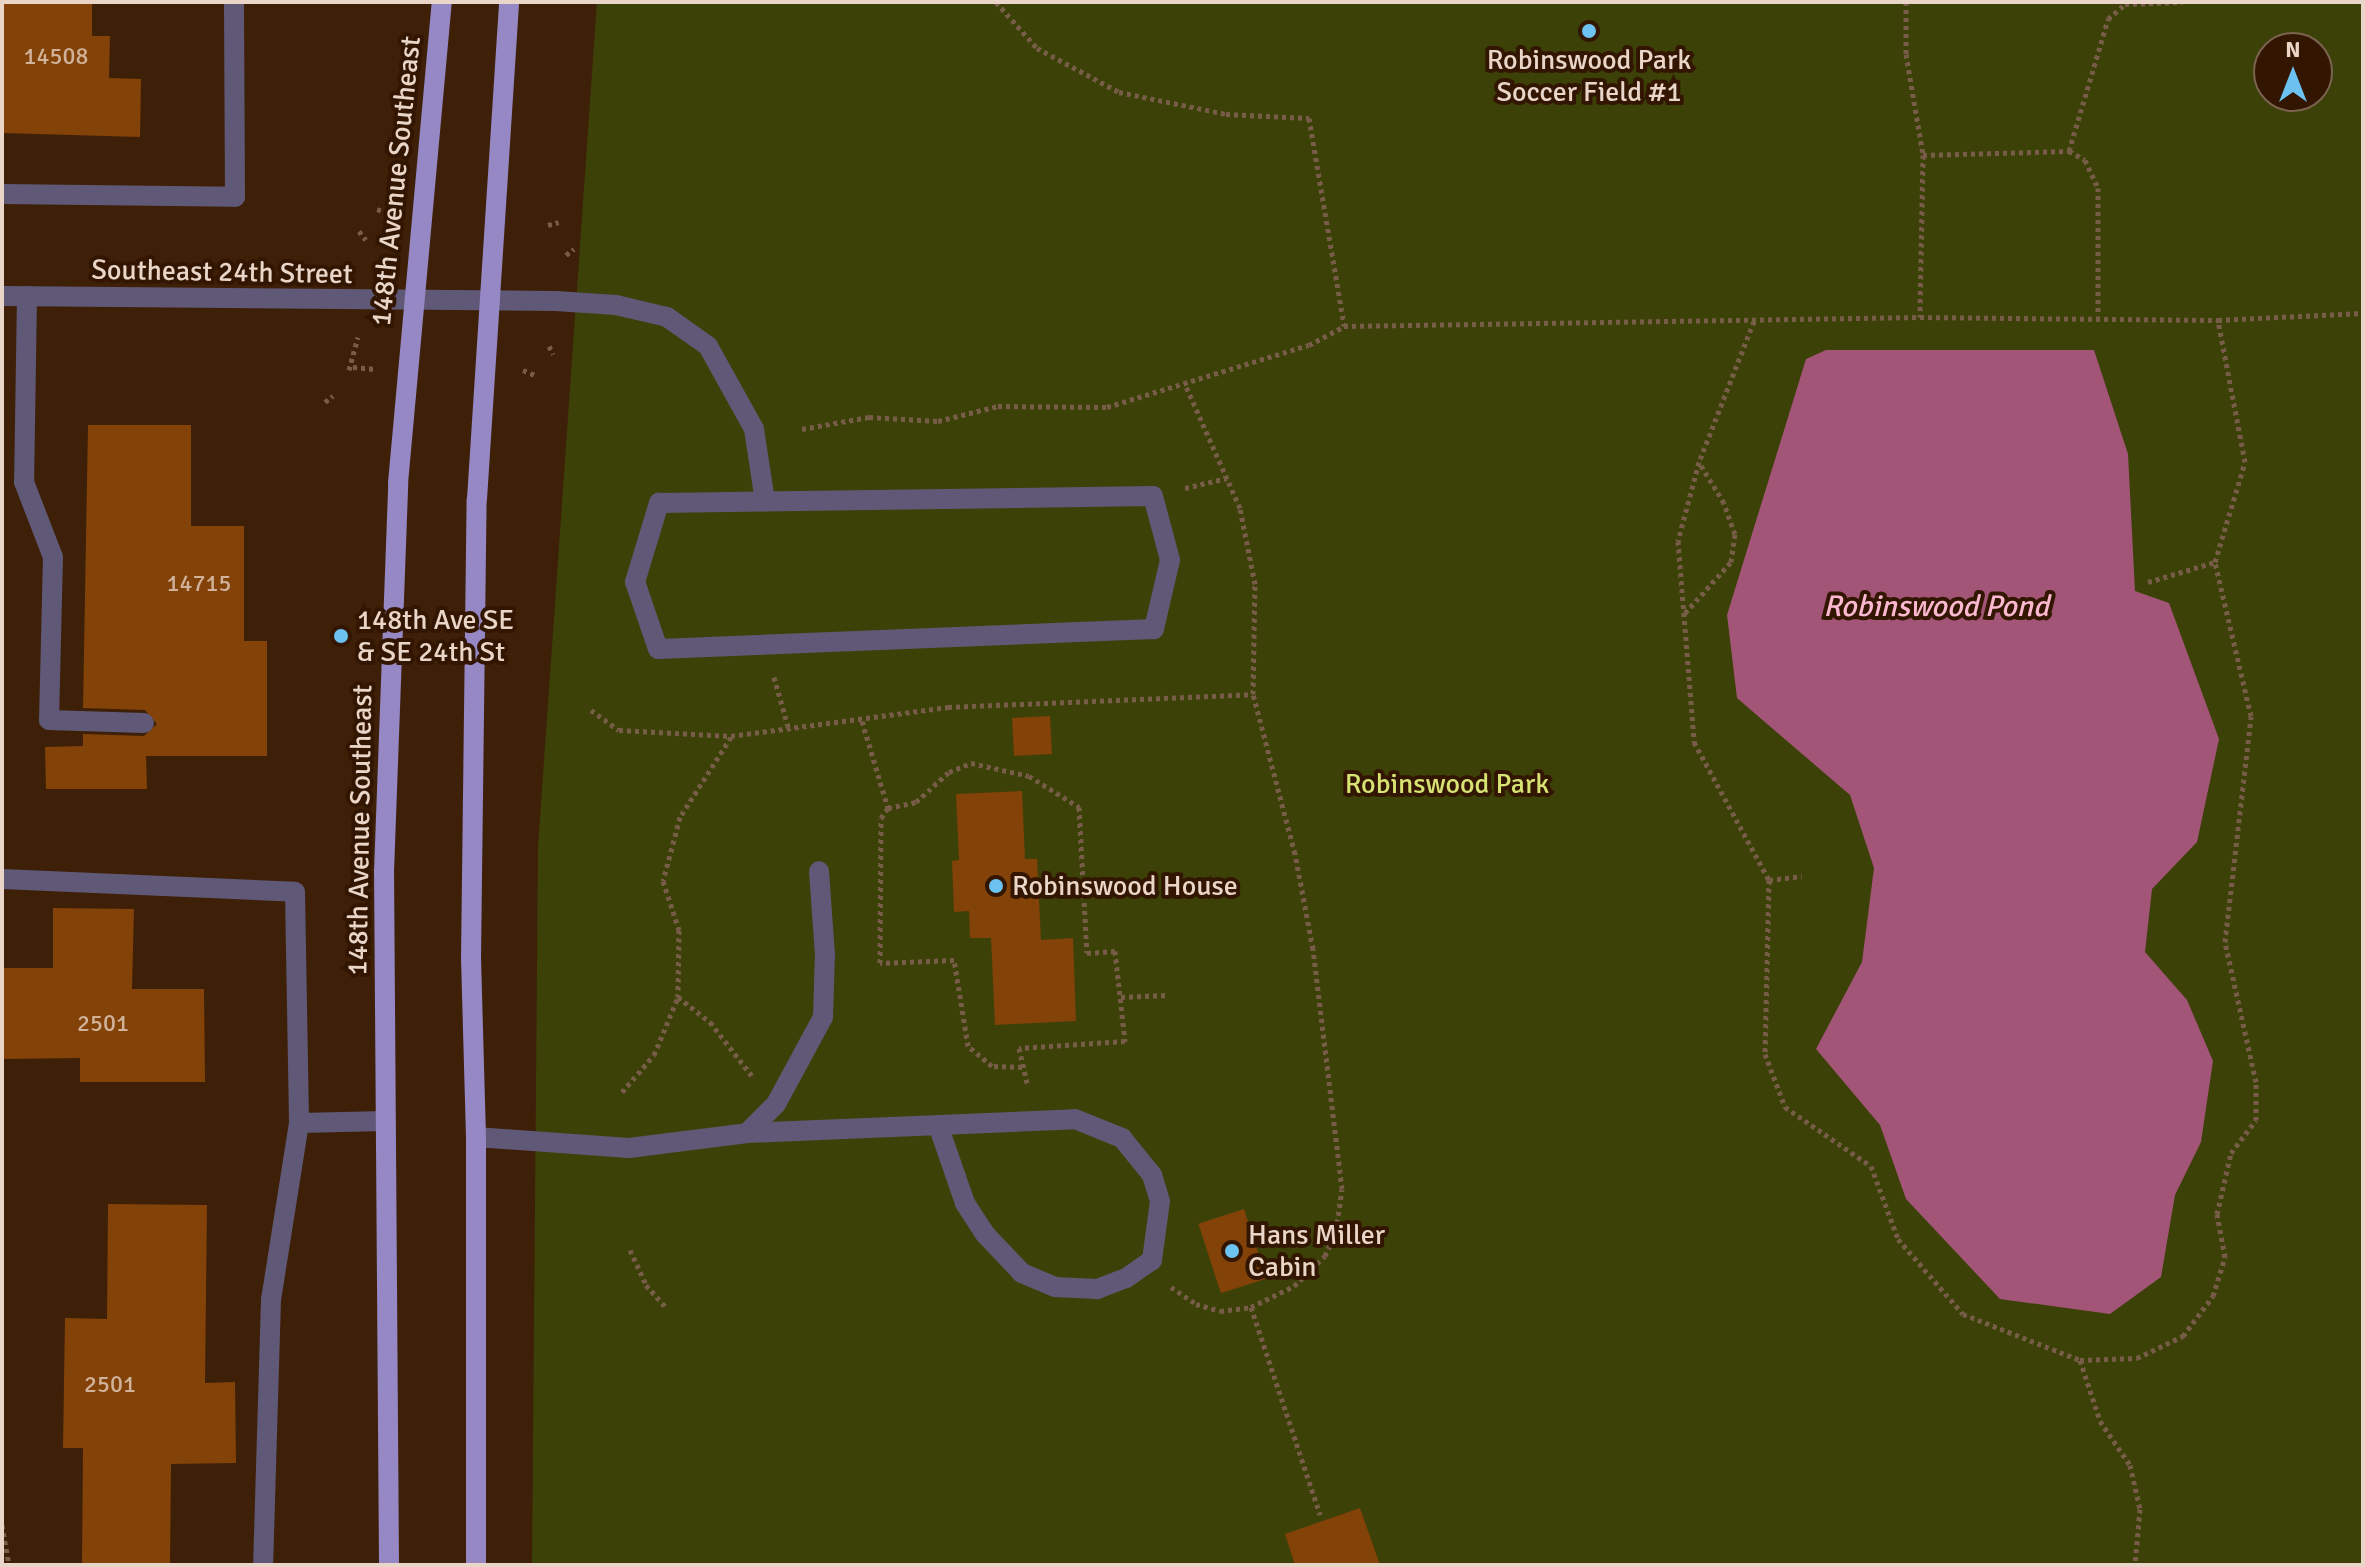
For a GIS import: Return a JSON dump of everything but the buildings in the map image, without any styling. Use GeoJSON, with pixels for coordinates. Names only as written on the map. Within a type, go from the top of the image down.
{"type":"FeatureCollection","features":[{"type":"Feature","properties":{"kind":"main road","name":"148th Avenue Southeast"},"geometry":{"type":"LineString","coordinates":[[389,1565],[384,872],[398,483],[411,303],[442,2]]}},
{"type":"Feature","properties":{"kind":"main road"},"geometry":{"type":"LineString","coordinates":[[476,1565],[473,739],[477,499],[509,2]]}},
{"type":"Feature","properties":{"kind":"street"},"geometry":{"type":"LineString","coordinates":[[2,194],[235,197],[234,2]]}},
{"type":"Feature","properties":{"kind":"street","name":"Southeast 24th Street"},"geometry":{"type":"LineString","coordinates":[[2,296],[616,305],[667,317],[708,346],[754,429],[765,501]]}},
{"type":"Feature","properties":{"kind":"street"},"geometry":{"type":"LineString","coordinates":[[27,296],[24,482],[53,557],[49,720],[144,723]]}},
{"type":"Feature","properties":{"kind":"street"},"geometry":{"type":"LineString","coordinates":[[1153,496],[1170,560],[1154,629],[658,649],[635,582],[659,503],[765,501],[1153,496]]}},
{"type":"Feature","properties":{"kind":"street"},"geometry":{"type":"LineString","coordinates":[[747,1133],[776,1104],[823,1017],[825,955],[819,871]]}},
{"type":"Feature","properties":{"kind":"street"},"geometry":{"type":"LineString","coordinates":[[2,879],[295,892],[299,1123],[271,1299],[263,1565]]}},
{"type":"Feature","properties":{"kind":"street"},"geometry":{"type":"LineString","coordinates":[[476,1137],[629,1148],[747,1133],[939,1128],[1075,1119],[1113,1133],[1142,1158],[1160,1201],[1152,1260],[1126,1278],[1097,1289],[1055,1287],[1022,1273],[985,1234],[962,1199],[939,1128]]}},
{"type":"Feature","properties":{"kind":"street"},"geometry":{"type":"LineString","coordinates":[[299,1123],[385,1121]]}},
{"type":"Feature","properties":{"kind":"path"},"geometry":{"type":"LineString","coordinates":[[996,2],[1037,48],[1119,92],[1226,114],[1309,118],[1344,326]]}},
{"type":"Feature","properties":{"kind":"path"},"geometry":{"type":"LineString","coordinates":[[1906,2],[1906,54],[1923,155],[1920,317]]}},
{"type":"Feature","properties":{"kind":"path"},"geometry":{"type":"LineString","coordinates":[[2069,151],[2108,19],[2125,4],[2183,2]]}},
{"type":"Feature","properties":{"kind":"path"},"geometry":{"type":"LineString","coordinates":[[1923,155],[2069,151],[2089,164],[2098,181],[2098,316]]}},
{"type":"Feature","properties":{"kind":"path"},"geometry":{"type":"LineString","coordinates":[[377,209],[387,213]]}},
{"type":"Feature","properties":{"kind":"path"},"geometry":{"type":"LineString","coordinates":[[548,225],[559,222]]}},
{"type":"Feature","properties":{"kind":"path"},"geometry":{"type":"LineString","coordinates":[[359,231],[366,240]]}},
{"type":"Feature","properties":{"kind":"path"},"geometry":{"type":"LineString","coordinates":[[566,255],[574,249]]}},
{"type":"Feature","properties":{"kind":"path"},"geometry":{"type":"LineString","coordinates":[[802,429],[869,417],[938,421],[998,406],[1107,407],[1186,386],[1309,345],[1344,326],[1920,317],[2098,316],[2218,320],[2363,313]]}},
{"type":"Feature","properties":{"kind":"path"},"geometry":{"type":"LineString","coordinates":[[1754,321],[1699,462],[1678,541],[1694,742],[1769,880],[1765,1054],[1785,1107],[1871,1166],[1898,1239],[1963,1314],[2080,1360],[2137,1358],[2183,1336],[2213,1296],[2225,1257],[2217,1214],[2231,1153],[2256,1120],[2256,1082],[2225,942],[2251,716],[2215,562],[2245,462],[2218,320]]}},
{"type":"Feature","properties":{"kind":"path"},"geometry":{"type":"LineString","coordinates":[[358,337],[351,368],[379,370]]}},
{"type":"Feature","properties":{"kind":"path"},"geometry":{"type":"LineString","coordinates":[[549,346],[553,354]]}},
{"type":"Feature","properties":{"kind":"path"},"geometry":{"type":"LineString","coordinates":[[523,370],[535,375]]}},
{"type":"Feature","properties":{"kind":"path"},"geometry":{"type":"LineString","coordinates":[[1152,1260],[1170,1286],[1196,1304],[1220,1311],[1251,1307],[1294,1286],[1319,1266],[1336,1231],[1342,1189],[1313,949],[1295,854],[1253,694],[1255,584],[1240,508],[1186,386]]}},
{"type":"Feature","properties":{"kind":"path"},"geometry":{"type":"LineString","coordinates":[[325,402],[333,396]]}},
{"type":"Feature","properties":{"kind":"path"},"geometry":{"type":"LineString","coordinates":[[1685,613],[1731,562],[1735,534],[1724,503],[1699,462]]}},
{"type":"Feature","properties":{"kind":"path"},"geometry":{"type":"LineString","coordinates":[[2148,582],[2215,562]]}},
{"type":"Feature","properties":{"kind":"path"},"geometry":{"type":"LineString","coordinates":[[770,663],[789,730]]}},
{"type":"Feature","properties":{"kind":"path"},"geometry":{"type":"LineString","coordinates":[[591,710],[619,730],[731,736],[862,721],[948,707],[1253,694]]}},
{"type":"Feature","properties":{"kind":"path"},"geometry":{"type":"LineString","coordinates":[[862,721],[888,808]]}},
{"type":"Feature","properties":{"kind":"path"},"geometry":{"type":"LineString","coordinates":[[622,1092],[654,1055],[678,997],[679,930],[663,881],[680,817],[731,736]]}},
{"type":"Feature","properties":{"kind":"path"},"geometry":{"type":"LineString","coordinates":[[971,763],[1029,776],[1079,807],[1087,953],[1115,951],[1125,1041],[1019,1048],[1022,1067],[998,1068],[979,1058],[964,1039],[954,960],[880,963],[881,818],[888,808],[916,802],[949,772],[971,763]]}},
{"type":"Feature","properties":{"kind":"path"},"geometry":{"type":"LineString","coordinates":[[1769,880],[1802,876]]}},
{"type":"Feature","properties":{"kind":"path"},"geometry":{"type":"LineString","coordinates":[[1121,997],[1167,995]]}},
{"type":"Feature","properties":{"kind":"path"},"geometry":{"type":"LineString","coordinates":[[678,997],[710,1022],[776,1104]]}},
{"type":"Feature","properties":{"kind":"path"},"geometry":{"type":"LineString","coordinates":[[630,1250],[646,1285],[665,1306]]}},
{"type":"Feature","properties":{"kind":"path"},"geometry":{"type":"LineString","coordinates":[[1251,1307],[1320,1515]]}},
{"type":"Feature","properties":{"kind":"path"},"geometry":{"type":"LineString","coordinates":[[2080,1360],[2100,1421],[2130,1465],[2140,1509],[2135,1565]]}},
{"type":"Feature","properties":{"kind":"path"},"geometry":{"type":"LineString","coordinates":[[2,1525],[9,1565]]}},
{"type":"Feature","properties":{"kind":"green space","name":"Robinswood Park"},"geometry":{"type":"Polygon","coordinates":[[[597,2],[2363,2],[2363,1565],[532,1565],[538,847],[597,2]]]}},
{"type":"Feature","properties":{"kind":"water","name":"Robinswood Pond"},"geometry":{"type":"Polygon","coordinates":[[[1826,350],[2094,350],[2128,454],[2135,591],[2169,603],[2219,739],[2197,842],[2152,889],[2145,952],[2187,1000],[2213,1061],[2201,1142],[2175,1195],[2161,1277],[2110,1314],[2000,1299],[1906,1199],[1880,1125],[1816,1049],[1862,962],[1874,868],[1850,795],[1737,698],[1727,615],[1806,359],[1826,350]]]}},
{"type":"Feature","properties":{"kind":"place","name":"Robinswood Park Soccer Field #1"},"geometry":{"type":"Point","coordinates":[1589,31]}},
{"type":"Feature","properties":{"kind":"place","name":"148th Ave SE & SE 24th St"},"geometry":{"type":"Point","coordinates":[341,636]}},
{"type":"Feature","properties":{"kind":"place","name":"Robinswood House"},"geometry":{"type":"Point","coordinates":[996,886]}},
{"type":"Feature","properties":{"kind":"place","name":"Hans Miller Cabin"},"geometry":{"type":"Point","coordinates":[1232,1251]}}]}
